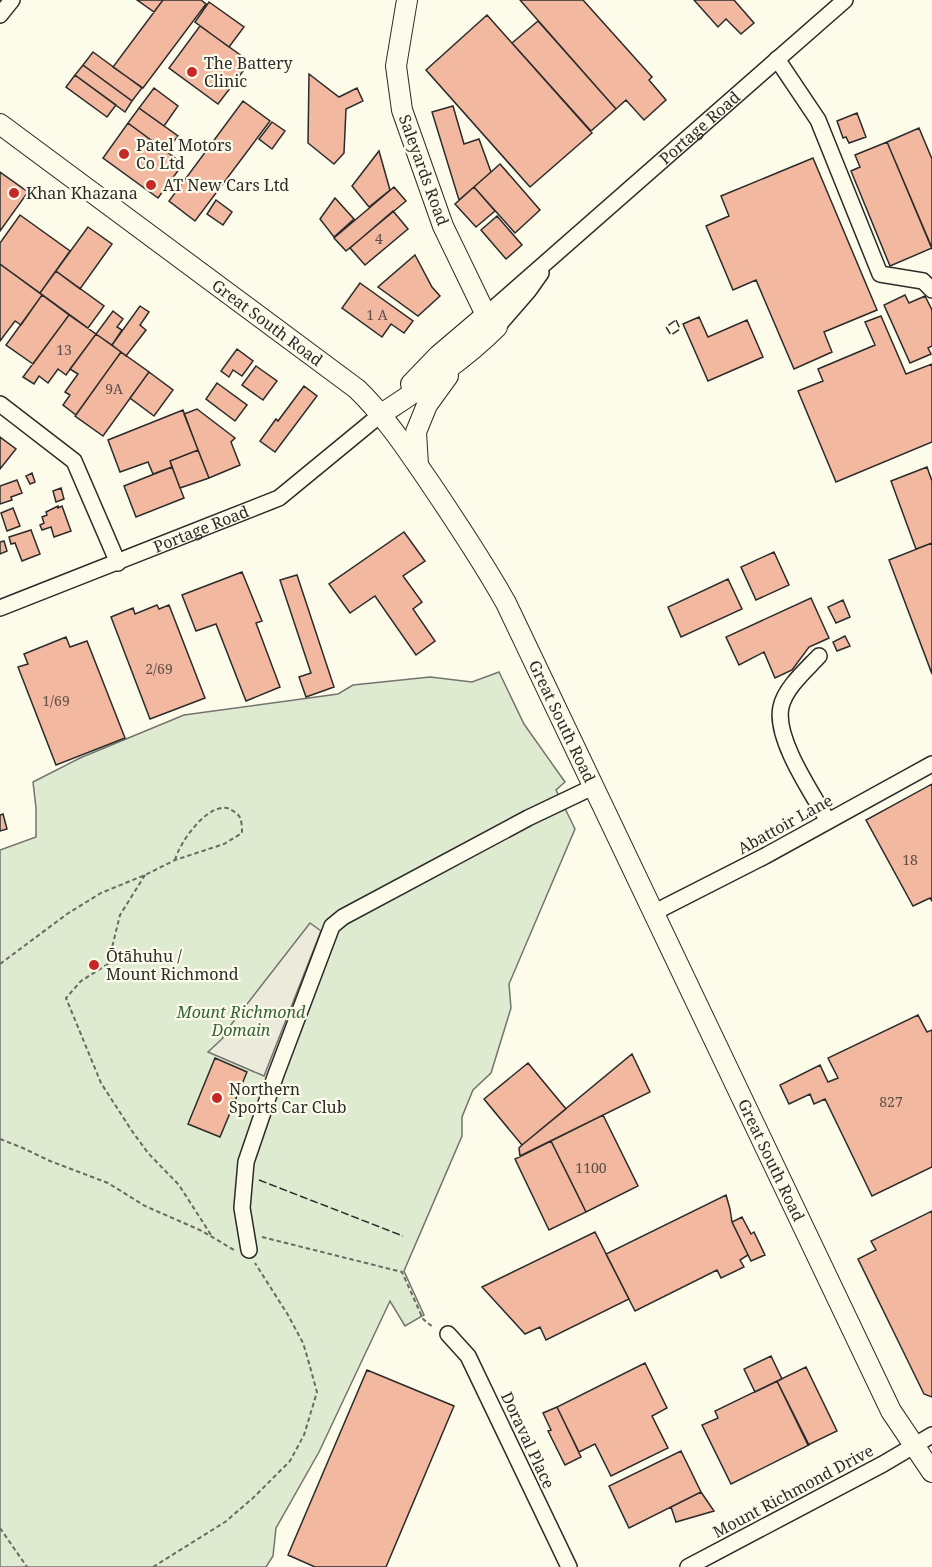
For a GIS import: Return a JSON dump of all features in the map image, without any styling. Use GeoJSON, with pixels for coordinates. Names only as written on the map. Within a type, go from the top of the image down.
{"type":"FeatureCollection","features":[{"type":"Feature","properties":{"kind":"main road","name":"Saleyards Road"},"geometry":{"type":"LineString","coordinates":[[407,0],[396,66],[402,110],[440,217],[468,279],[491,321]]}},
{"type":"Feature","properties":{"kind":"main road","name":"Great South Road"},"geometry":{"type":"LineString","coordinates":[[0,124],[357,389],[418,465],[482,562],[506,603],[886,1401],[932,1472]]}},
{"type":"Feature","properties":{"kind":"main road"},"geometry":{"type":"LineString","coordinates":[[418,465],[416,432],[467,317],[470,306],[468,279]]}},
{"type":"Feature","properties":{"kind":"main road","name":"Portage Road"},"geometry":{"type":"LineString","coordinates":[[380,415],[491,321]]}},
{"type":"Feature","properties":{"kind":"street"},"geometry":{"type":"LineString","coordinates":[[0,15],[12,0]]}},
{"type":"Feature","properties":{"kind":"street","name":"Portage Road"},"geometry":{"type":"LineString","coordinates":[[491,321],[552,255],[845,0]]}},
{"type":"Feature","properties":{"kind":"street"},"geometry":{"type":"LineString","coordinates":[[777,59],[818,120],[880,274],[923,281],[932,290]]}},
{"type":"Feature","properties":{"kind":"street"},"geometry":{"type":"LineString","coordinates":[[0,404],[74,461],[118,563]]}},
{"type":"Feature","properties":{"kind":"street","name":"Portage Road"},"geometry":{"type":"LineString","coordinates":[[0,608],[279,498],[380,415]]}},
{"type":"Feature","properties":{"kind":"street"},"geometry":{"type":"LineString","coordinates":[[819,656],[787,692],[781,706],[780,723],[785,743],[828,821]]}},
{"type":"Feature","properties":{"kind":"street","name":"Abattoir Lane"},"geometry":{"type":"LineString","coordinates":[[653,913],[932,764]]}},
{"type":"Feature","properties":{"kind":"street"},"geometry":{"type":"LineString","coordinates":[[246,1254],[246,1233],[242,1208],[246,1162],[275,1077],[332,926],[344,917],[518,823],[593,787]]}},
{"type":"Feature","properties":{"kind":"street","name":"Doraval Place"},"geometry":{"type":"LineString","coordinates":[[448,1334],[468,1356],[569,1567]]}},
{"type":"Feature","properties":{"kind":"street","name":"Mount Richmond Drive"},"geometry":{"type":"LineString","coordinates":[[688,1567],[864,1474],[932,1435]]}},
{"type":"Feature","properties":{"kind":"path"},"geometry":{"type":"LineString","coordinates":[[0,964],[67,914],[101,893],[145,876],[174,860],[224,844],[242,832],[240,818],[233,811],[224,807],[213,810],[198,822],[174,860]]}},
{"type":"Feature","properties":{"kind":"path"},"geometry":{"type":"LineString","coordinates":[[145,876],[120,915],[108,964],[81,981],[66,998],[101,1083],[148,1153],[179,1185],[212,1237]]}},
{"type":"Feature","properties":{"kind":"path"},"geometry":{"type":"LineString","coordinates":[[0,1139],[108,1183],[145,1206],[246,1254],[254,1262],[288,1314],[305,1350],[317,1392],[304,1435],[290,1461],[225,1522],[153,1567]]}},
{"type":"Feature","properties":{"kind":"path"},"geometry":{"type":"LineString","coordinates":[[246,1233],[402,1272],[423,1319],[431,1327],[448,1334]]}},
{"type":"Feature","properties":{"kind":"path"},"geometry":{"type":"LineString","coordinates":[[0,1528],[27,1567]]}},
{"type":"Feature","properties":{"kind":"green space","name":"Mount Richmond Domain"},"geometry":{"type":"Polygon","coordinates":[[[499,672],[524,724],[565,782],[556,790],[575,829],[509,984],[511,1008],[491,1073],[473,1090],[462,1117],[462,1136],[404,1271],[424,1315],[405,1326],[390,1301],[319,1452],[276,1528],[273,1556],[266,1567],[0,1567],[0,850],[36,837],[33,782],[80,758],[184,715],[338,694],[353,685],[430,677],[472,682],[499,672]]]}},
{"type":"Feature","properties":{"kind":"shaded area"},"geometry":{"type":"Polygon","coordinates":[[[310,923],[321,931],[264,1076],[208,1052],[223,1038],[223,1035],[310,923]]]}},
{"type":"Feature","properties":{"kind":"building"},"geometry":{"type":"Polygon","coordinates":[[[137,0],[163,0],[154,12],[137,0]]]}},
{"type":"Feature","properties":{"kind":"building"},"geometry":{"type":"Polygon","coordinates":[[[163,0],[201,0],[206,4],[143,88],[113,67],[163,0]]]}},
{"type":"Feature","properties":{"kind":"building"},"geometry":{"type":"Polygon","coordinates":[[[520,0],[583,0],[652,77],[649,80],[666,100],[644,120],[626,100],[616,109],[520,0]]]}},
{"type":"Feature","properties":{"kind":"building"},"geometry":{"type":"Polygon","coordinates":[[[694,0],[734,0],[754,23],[741,34],[726,19],[718,27],[694,0]]]}},
{"type":"Feature","properties":{"kind":"building"},"geometry":{"type":"Polygon","coordinates":[[[209,2],[244,27],[229,47],[195,22],[209,2]]]}},
{"type":"Feature","properties":{"kind":"building"},"geometry":{"type":"Polygon","coordinates":[[[487,15],[592,133],[530,187],[426,70],[487,15]]]}},
{"type":"Feature","properties":{"kind":"building"},"geometry":{"type":"Polygon","coordinates":[[[538,21],[616,109],[591,131],[512,43],[538,21]]]}},
{"type":"Feature","properties":{"kind":"building"},"geometry":{"type":"Polygon","coordinates":[[[200,26],[250,62],[218,104],[169,68],[200,26]]]}},
{"type":"Feature","properties":{"kind":"building"},"geometry":{"type":"Polygon","coordinates":[[[93,52],[142,88],[132,101],[83,65],[93,52]]]}},
{"type":"Feature","properties":{"kind":"building"},"geometry":{"type":"Polygon","coordinates":[[[83,65],[132,101],[125,112],[75,75],[83,65]]]}},
{"type":"Feature","properties":{"kind":"building"},"geometry":{"type":"Polygon","coordinates":[[[309,74],[339,97],[357,88],[363,101],[346,109],[344,153],[334,164],[308,143],[309,74]]]}},
{"type":"Feature","properties":{"kind":"building"},"geometry":{"type":"Polygon","coordinates":[[[75,75],[116,105],[107,117],[66,87],[75,75]]]}},
{"type":"Feature","properties":{"kind":"building"},"geometry":{"type":"Polygon","coordinates":[[[154,88],[178,106],[164,126],[139,108],[154,88]]]}},
{"type":"Feature","properties":{"kind":"building"},"geometry":{"type":"Polygon","coordinates":[[[243,101],[270,121],[195,221],[169,201],[243,101]]]}},
{"type":"Feature","properties":{"kind":"building"},"geometry":{"type":"Polygon","coordinates":[[[453,106],[464,144],[479,139],[491,172],[459,200],[432,112],[453,106]]]}},
{"type":"Feature","properties":{"kind":"building"},"geometry":{"type":"Polygon","coordinates":[[[139,108],[178,136],[166,151],[128,123],[139,108]]]}},
{"type":"Feature","properties":{"kind":"building"},"geometry":{"type":"Polygon","coordinates":[[[857,113],[866,137],[849,143],[846,137],[843,138],[837,121],[857,113]]]}},
{"type":"Feature","properties":{"kind":"building"},"geometry":{"type":"Polygon","coordinates":[[[272,122],[285,131],[272,149],[259,139],[272,122]]]}},
{"type":"Feature","properties":{"kind":"building"},"geometry":{"type":"Polygon","coordinates":[[[128,123],[183,164],[158,198],[103,158],[128,123]]]}},
{"type":"Feature","properties":{"kind":"building"},"geometry":{"type":"Polygon","coordinates":[[[919,128],[932,159],[932,249],[887,142],[919,128]]]}},
{"type":"Feature","properties":{"kind":"building"},"geometry":{"type":"Polygon","coordinates":[[[887,142],[932,248],[890,266],[851,171],[860,167],[855,155],[887,142]]]}},
{"type":"Feature","properties":{"kind":"building"},"geometry":{"type":"Polygon","coordinates":[[[379,151],[390,190],[369,207],[352,186],[379,151]]]}},
{"type":"Feature","properties":{"kind":"building"},"geometry":{"type":"Polygon","coordinates":[[[813,158],[877,310],[824,332],[832,352],[794,369],[756,280],[733,290],[706,226],[729,216],[721,196],[813,158]]]}},
{"type":"Feature","properties":{"kind":"building"},"geometry":{"type":"Polygon","coordinates":[[[500,164],[540,210],[515,233],[474,187],[500,164]]]}},
{"type":"Feature","properties":{"kind":"building"},"geometry":{"type":"Polygon","coordinates":[[[0,172],[28,192],[0,231],[0,172]]]}},
{"type":"Feature","properties":{"kind":"building"},"geometry":{"type":"Polygon","coordinates":[[[394,187],[406,201],[346,251],[334,238],[394,187]]]}},
{"type":"Feature","properties":{"kind":"building"},"geometry":{"type":"Polygon","coordinates":[[[474,187],[495,211],[476,227],[455,204],[474,187]]]}},
{"type":"Feature","properties":{"kind":"building"},"geometry":{"type":"Polygon","coordinates":[[[335,198],[354,219],[334,237],[320,219],[335,198]]]}},
{"type":"Feature","properties":{"kind":"building"},"geometry":{"type":"Polygon","coordinates":[[[216,200],[232,212],[223,225],[207,214],[216,200]]]}},
{"type":"Feature","properties":{"kind":"building"},"geometry":{"type":"Polygon","coordinates":[[[393,211],[408,229],[365,265],[350,248],[393,211]]]}},
{"type":"Feature","properties":{"kind":"building"},"geometry":{"type":"Polygon","coordinates":[[[20,215],[70,251],[40,293],[0,264],[0,243],[20,215]]]}},
{"type":"Feature","properties":{"kind":"building"},"geometry":{"type":"Polygon","coordinates":[[[497,216],[522,245],[506,259],[481,230],[497,216]]]}},
{"type":"Feature","properties":{"kind":"building"},"geometry":{"type":"Polygon","coordinates":[[[88,227],[112,244],[80,289],[56,271],[88,227]]]}},
{"type":"Feature","properties":{"kind":"building"},"geometry":{"type":"Polygon","coordinates":[[[415,255],[432,287],[440,296],[418,316],[378,287],[415,255]]]}},
{"type":"Feature","properties":{"kind":"building"},"geometry":{"type":"Polygon","coordinates":[[[0,264],[42,295],[21,325],[15,321],[0,341],[0,264]]]}},
{"type":"Feature","properties":{"kind":"building"},"geometry":{"type":"Polygon","coordinates":[[[56,271],[104,306],[88,328],[40,293],[56,271]]]}},
{"type":"Feature","properties":{"kind":"building"},"geometry":{"type":"Polygon","coordinates":[[[360,283],[413,321],[404,333],[391,324],[382,337],[342,308],[360,283]]]}},
{"type":"Feature","properties":{"kind":"building"},"geometry":{"type":"Polygon","coordinates":[[[42,295],[69,315],[33,364],[6,345],[42,295]]]}},
{"type":"Feature","properties":{"kind":"building"},"geometry":{"type":"Polygon","coordinates":[[[905,295],[909,303],[925,296],[932,310],[932,346],[928,348],[931,354],[910,363],[884,305],[905,295]]]}},
{"type":"Feature","properties":{"kind":"building"},"geometry":{"type":"Polygon","coordinates":[[[140,306],[149,312],[140,325],[146,330],[126,356],[112,345],[140,306]]]}},
{"type":"Feature","properties":{"kind":"building"},"geometry":{"type":"Polygon","coordinates":[[[113,311],[123,319],[117,327],[122,330],[112,345],[96,334],[113,311]]]}},
{"type":"Feature","properties":{"kind":"building"},"geometry":{"type":"Polygon","coordinates":[[[69,315],[96,334],[66,375],[58,369],[48,383],[39,376],[34,384],[23,377],[69,315]]]}},
{"type":"Feature","properties":{"kind":"building"},"geometry":{"type":"Polygon","coordinates":[[[881,316],[906,374],[932,364],[932,442],[836,482],[798,391],[823,381],[818,369],[875,345],[865,322],[881,316]]]}},
{"type":"Feature","properties":{"kind":"building"},"geometry":{"type":"Polygon","coordinates":[[[699,317],[708,337],[747,320],[763,357],[708,381],[683,324],[699,317]]]}},
{"type":"Feature","properties":{"kind":"building"},"geometry":{"type":"Polygon","coordinates":[[[96,334],[121,352],[76,415],[63,405],[70,395],[65,392],[78,374],[70,369],[96,334]]]}},
{"type":"Feature","properties":{"kind":"building"},"geometry":{"type":"Polygon","coordinates":[[[237,349],[253,361],[242,376],[233,370],[229,377],[221,371],[237,349]]]}},
{"type":"Feature","properties":{"kind":"building"},"geometry":{"type":"Polygon","coordinates":[[[121,352],[149,372],[103,436],[75,416],[121,352]]]}},
{"type":"Feature","properties":{"kind":"building"},"geometry":{"type":"Polygon","coordinates":[[[256,366],[277,381],[263,400],[242,385],[256,366]]]}},
{"type":"Feature","properties":{"kind":"building"},"geometry":{"type":"Polygon","coordinates":[[[149,372],[173,390],[154,416],[130,398],[149,372]]]}},
{"type":"Feature","properties":{"kind":"building"},"geometry":{"type":"Polygon","coordinates":[[[217,383],[247,405],[235,421],[206,399],[217,383]]]}},
{"type":"Feature","properties":{"kind":"building"},"geometry":{"type":"Polygon","coordinates":[[[304,386],[317,396],[275,452],[260,441],[304,386]]]}},
{"type":"Feature","properties":{"kind":"building"},"geometry":{"type":"Polygon","coordinates":[[[197,409],[235,438],[231,442],[240,465],[209,478],[184,414],[197,409]]]}},
{"type":"Feature","properties":{"kind":"building"},"geometry":{"type":"Polygon","coordinates":[[[183,410],[198,450],[170,461],[172,467],[153,474],[148,462],[120,472],[108,440],[183,410]]]}},
{"type":"Feature","properties":{"kind":"building"},"geometry":{"type":"Polygon","coordinates":[[[0,437],[16,449],[0,469],[0,437]]]}},
{"type":"Feature","properties":{"kind":"building"},"geometry":{"type":"Polygon","coordinates":[[[198,450],[209,478],[180,488],[170,461],[198,450]]]}},
{"type":"Feature","properties":{"kind":"building"},"geometry":{"type":"Polygon","coordinates":[[[172,467],[184,498],[136,517],[124,486],[172,467]]]}},
{"type":"Feature","properties":{"kind":"building"},"geometry":{"type":"Polygon","coordinates":[[[927,467],[932,481],[932,543],[916,549],[891,481],[927,467]]]}},
{"type":"Feature","properties":{"kind":"building"},"geometry":{"type":"Polygon","coordinates":[[[32,473],[35,482],[30,484],[26,476],[32,473]]]}},
{"type":"Feature","properties":{"kind":"building"},"geometry":{"type":"Polygon","coordinates":[[[17,480],[22,493],[0,504],[0,486],[17,480]]]}},
{"type":"Feature","properties":{"kind":"building"},"geometry":{"type":"Polygon","coordinates":[[[61,488],[64,499],[56,502],[53,491],[61,488]]]}},
{"type":"Feature","properties":{"kind":"building"},"geometry":{"type":"Polygon","coordinates":[[[58,506],[58,508],[62,506],[71,531],[54,537],[51,527],[42,530],[40,525],[44,523],[42,517],[47,515],[46,512],[58,506]]]}},
{"type":"Feature","properties":{"kind":"building"},"geometry":{"type":"Polygon","coordinates":[[[13,508],[20,526],[7,531],[1,513],[13,508]]]}},
{"type":"Feature","properties":{"kind":"building"},"geometry":{"type":"Polygon","coordinates":[[[31,530],[40,554],[22,561],[15,543],[11,544],[9,537],[31,530]]]}},
{"type":"Feature","properties":{"kind":"building"},"geometry":{"type":"Polygon","coordinates":[[[404,532],[425,561],[403,576],[422,602],[413,609],[435,641],[416,655],[375,596],[350,613],[329,584],[404,532]]]}},
{"type":"Feature","properties":{"kind":"building"},"geometry":{"type":"Polygon","coordinates":[[[4,541],[7,551],[0,554],[0,542],[4,541]]]}},
{"type":"Feature","properties":{"kind":"building"},"geometry":{"type":"Polygon","coordinates":[[[932,543],[932,674],[889,560],[932,543]]]}},
{"type":"Feature","properties":{"kind":"building"},"geometry":{"type":"Polygon","coordinates":[[[774,552],[789,585],[756,600],[741,567],[774,552]]]}},
{"type":"Feature","properties":{"kind":"building"},"geometry":{"type":"Polygon","coordinates":[[[242,572],[262,621],[256,623],[280,687],[246,701],[216,624],[196,631],[182,595],[242,572]]]}},
{"type":"Feature","properties":{"kind":"building"},"geometry":{"type":"Polygon","coordinates":[[[297,575],[334,687],[306,697],[299,677],[311,673],[280,580],[297,575]]]}},
{"type":"Feature","properties":{"kind":"building"},"geometry":{"type":"Polygon","coordinates":[[[728,579],[742,609],[681,637],[668,607],[728,579]]]}},
{"type":"Feature","properties":{"kind":"building"},"geometry":{"type":"Polygon","coordinates":[[[811,598],[829,638],[809,647],[792,670],[775,678],[764,652],[739,665],[726,637],[811,598]]]}},
{"type":"Feature","properties":{"kind":"building"},"geometry":{"type":"Polygon","coordinates":[[[843,600],[850,617],[836,623],[828,607],[843,600]]]}},
{"type":"Feature","properties":{"kind":"building"},"geometry":{"type":"Polygon","coordinates":[[[157,605],[159,609],[169,605],[205,698],[150,719],[111,617],[133,608],[135,614],[157,605]]]}},
{"type":"Feature","properties":{"kind":"building"},"geometry":{"type":"Polygon","coordinates":[[[845,636],[850,646],[837,651],[833,642],[845,636]]]}},
{"type":"Feature","properties":{"kind":"building"},"geometry":{"type":"Polygon","coordinates":[[[66,637],[70,647],[87,641],[125,738],[56,765],[18,667],[28,664],[24,654],[66,637]]]}},
{"type":"Feature","properties":{"kind":"building"},"geometry":{"type":"Polygon","coordinates":[[[932,784],[932,901],[930,898],[913,906],[866,820],[932,784]]]}},
{"type":"Feature","properties":{"kind":"building"},"geometry":{"type":"Polygon","coordinates":[[[3,814],[7,829],[0,831],[0,815],[3,814]]]}},
{"type":"Feature","properties":{"kind":"building"},"geometry":{"type":"Polygon","coordinates":[[[918,1015],[927,1032],[932,1030],[932,1167],[872,1196],[825,1099],[814,1104],[810,1094],[789,1104],[780,1085],[820,1065],[828,1082],[838,1078],[828,1058],[918,1015]]]}},
{"type":"Feature","properties":{"kind":"building"},"geometry":{"type":"Polygon","coordinates":[[[632,1054],[650,1092],[520,1156],[519,1148],[522,1145],[632,1054]]]}},
{"type":"Feature","properties":{"kind":"building","name":"Northern Sports Car Club"},"geometry":{"type":"Polygon","coordinates":[[[215,1058],[247,1072],[220,1137],[188,1124],[215,1058]]]}},
{"type":"Feature","properties":{"kind":"building"},"geometry":{"type":"Polygon","coordinates":[[[528,1063],[566,1109],[522,1145],[484,1099],[528,1063]]]}},
{"type":"Feature","properties":{"kind":"building"},"geometry":{"type":"Polygon","coordinates":[[[603,1115],[638,1186],[586,1212],[551,1141],[603,1115]]]}},
{"type":"Feature","properties":{"kind":"building"},"geometry":{"type":"Polygon","coordinates":[[[551,1141],[586,1212],[549,1230],[515,1159],[551,1141]]]}},
{"type":"Feature","properties":{"kind":"building"},"geometry":{"type":"Polygon","coordinates":[[[726,1195],[732,1222],[748,1255],[740,1260],[744,1267],[721,1278],[717,1270],[635,1311],[606,1254],[726,1195]]]}},
{"type":"Feature","properties":{"kind":"building"},"geometry":{"type":"Polygon","coordinates":[[[932,1211],[932,1397],[924,1394],[858,1259],[876,1250],[871,1241],[932,1211]]]}},
{"type":"Feature","properties":{"kind":"building"},"geometry":{"type":"Polygon","coordinates":[[[742,1217],[751,1234],[754,1232],[765,1255],[751,1261],[732,1222],[742,1217]]]}},
{"type":"Feature","properties":{"kind":"building"},"geometry":{"type":"Polygon","coordinates":[[[595,1232],[629,1299],[546,1340],[540,1327],[525,1334],[482,1287],[595,1232]]]}},
{"type":"Feature","properties":{"kind":"building"},"geometry":{"type":"Polygon","coordinates":[[[771,1356],[782,1379],[755,1392],[744,1369],[771,1356]]]}},
{"type":"Feature","properties":{"kind":"building"},"geometry":{"type":"Polygon","coordinates":[[[645,1363],[667,1408],[652,1416],[668,1448],[611,1476],[595,1444],[579,1452],[557,1407],[645,1363]]]}},
{"type":"Feature","properties":{"kind":"building"},"geometry":{"type":"Polygon","coordinates":[[[806,1367],[837,1431],[808,1445],[777,1381],[806,1367]]]}},
{"type":"Feature","properties":{"kind":"building"},"geometry":{"type":"Polygon","coordinates":[[[367,1370],[454,1406],[386,1567],[315,1567],[288,1555],[367,1370]]]}},
{"type":"Feature","properties":{"kind":"building"},"geometry":{"type":"Polygon","coordinates":[[[777,1381],[809,1445],[731,1484],[702,1425],[718,1418],[715,1411],[777,1381]]]}},
{"type":"Feature","properties":{"kind":"building"},"geometry":{"type":"Polygon","coordinates":[[[557,1407],[581,1457],[565,1465],[548,1431],[551,1430],[543,1413],[557,1407]]]}},
{"type":"Feature","properties":{"kind":"building"},"geometry":{"type":"Polygon","coordinates":[[[681,1451],[701,1492],[629,1528],[609,1486],[681,1451]]]}},
{"type":"Feature","properties":{"kind":"building"},"geometry":{"type":"Polygon","coordinates":[[[701,1492],[714,1511],[676,1522],[671,1507],[701,1492]]]}},
{"type":"Feature","properties":{"kind":"fence"},"geometry":{"type":"LineString","coordinates":[[676,320],[680,329],[671,335],[666,327],[676,320]]}},
{"type":"Feature","properties":{"kind":"fence"},"geometry":{"type":"LineString","coordinates":[[259,1180],[403,1236]]}},
{"type":"Feature","properties":{"kind":"place","name":"The Battery Clinic"},"geometry":{"type":"Point","coordinates":[192,72]}},
{"type":"Feature","properties":{"kind":"place","name":"Patel Motors Co Ltd"},"geometry":{"type":"Point","coordinates":[124,154]}},
{"type":"Feature","properties":{"kind":"place","name":"AT New Cars Ltd"},"geometry":{"type":"Point","coordinates":[151,185]}},
{"type":"Feature","properties":{"kind":"place","name":"Khan Khazana"},"geometry":{"type":"Point","coordinates":[14,193]}},
{"type":"Feature","properties":{"kind":"place","name":"Ōtāhuhu / Mount Richmond"},"geometry":{"type":"Point","coordinates":[94,965]}},
{"type":"Feature","properties":{"kind":"place","name":"Northern Sports Car Club"},"geometry":{"type":"Point","coordinates":[217,1098]}}]}
